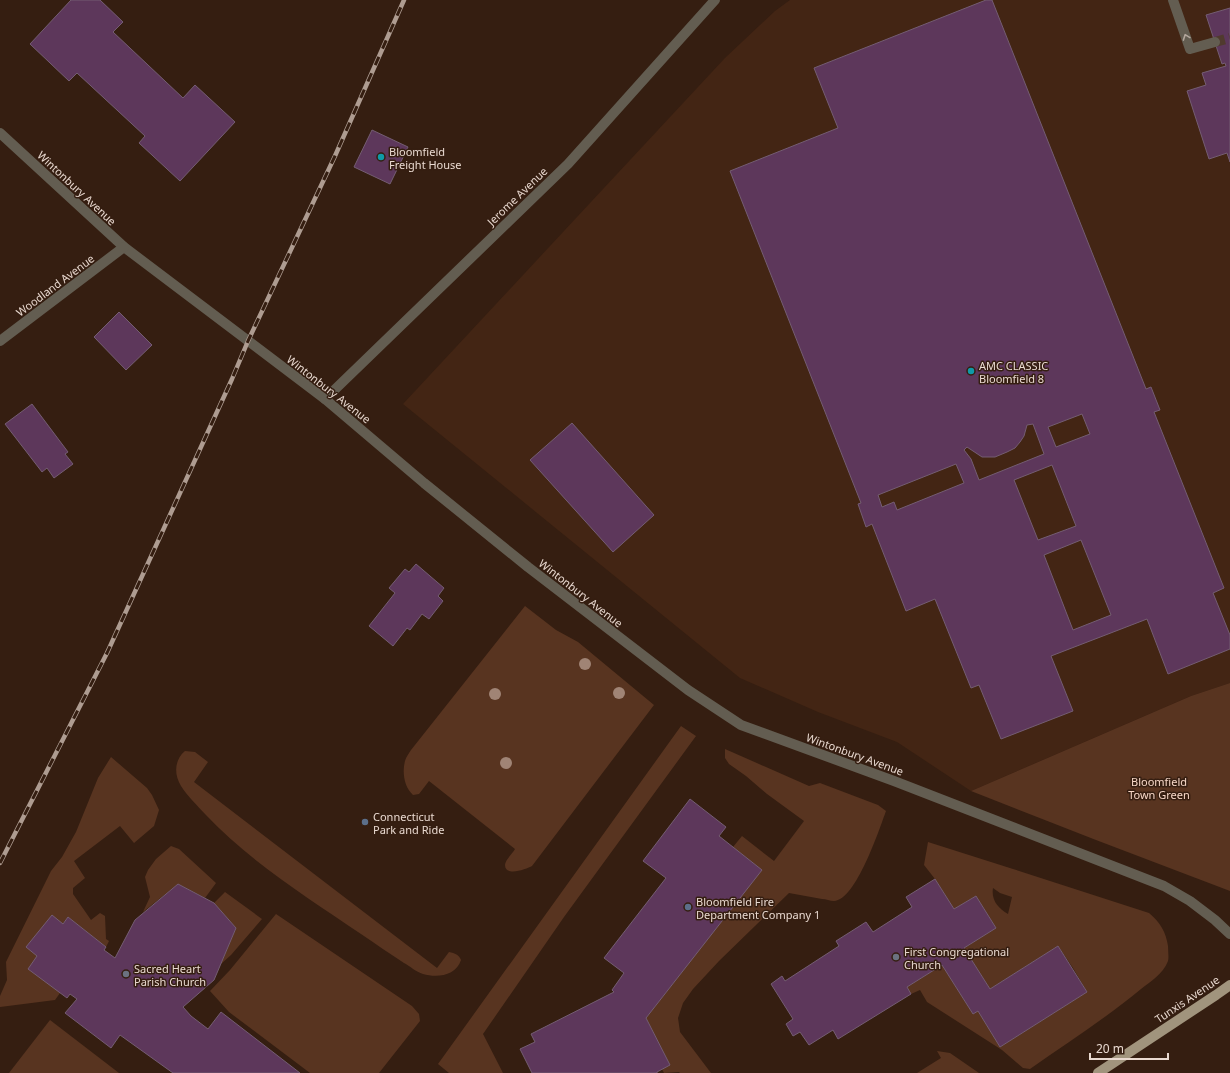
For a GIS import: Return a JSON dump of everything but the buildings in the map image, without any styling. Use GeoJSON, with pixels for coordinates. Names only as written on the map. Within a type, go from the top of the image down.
{"type":"FeatureCollection","features":[{"type":"Feature","properties":{"kind":"main road","name":"Tunxis Avenue"},"geometry":{"type":"LineString","coordinates":[[1098,1073],[1216,996],[1230,985]]}},
{"type":"Feature","properties":{"kind":"street","name":"Jerome Avenue"},"geometry":{"type":"LineString","coordinates":[[325,399],[568,164],[715,0]]}},
{"type":"Feature","properties":{"kind":"street"},"geometry":{"type":"LineString","coordinates":[[1173,0],[1190,49],[1215,42]]}},
{"type":"Feature","properties":{"kind":"street","name":"Wintonbury Avenue"},"geometry":{"type":"LineString","coordinates":[[0,133],[124,247],[325,399],[424,483],[528,567],[688,690],[741,725],[894,781],[1164,886],[1190,901],[1215,920],[1230,934]]}},
{"type":"Feature","properties":{"kind":"street","name":"Woodland Avenue"},"geometry":{"type":"LineString","coordinates":[[0,341],[124,247]]}},
{"type":"Feature","properties":{"kind":"shaded area"},"geometry":{"type":"Polygon","coordinates":[[[790,0],[1230,0],[1230,683],[1191,696],[971,791],[897,742],[818,712],[740,678],[403,404],[725,58],[775,11],[790,0]]]}},
{"type":"Feature","properties":{"kind":"green space"},"geometry":{"type":"Polygon","coordinates":[[[525,606],[556,630],[578,642],[654,705],[532,866],[517,871],[509,871],[506,869],[506,861],[515,849],[429,781],[419,794],[413,795],[404,779],[404,765],[405,760],[411,750],[525,606]]]}},
{"type":"Feature","properties":{"kind":"green space","name":"Bloomfield Town Green"},"geometry":{"type":"Polygon","coordinates":[[[1230,683],[1230,891],[971,791],[1191,696],[1230,683]]]}},
{"type":"Feature","properties":{"kind":"green space"},"geometry":{"type":"Polygon","coordinates":[[[681,726],[696,736],[564,917],[483,1034],[503,1073],[449,1073],[438,1064],[681,726]]]}},
{"type":"Feature","properties":{"kind":"green space"},"geometry":{"type":"Polygon","coordinates":[[[725,749],[809,786],[820,783],[878,805],[886,811],[866,863],[850,889],[842,898],[832,901],[789,893],[719,961],[693,989],[683,1003],[678,1018],[680,1032],[711,1073],[664,1073],[662,1069],[670,1065],[646,1018],[761,870],[733,847],[742,836],[774,861],[804,821],[729,764],[725,758],[725,749]]]}},
{"type":"Feature","properties":{"kind":"green space"},"geometry":{"type":"Polygon","coordinates":[[[185,751],[195,752],[208,762],[194,782],[437,968],[449,952],[459,957],[461,960],[459,965],[450,973],[440,976],[418,972],[260,863],[222,831],[193,801],[181,786],[177,777],[176,768],[181,755],[185,751]]]}},
{"type":"Feature","properties":{"kind":"green space"},"geometry":{"type":"Polygon","coordinates":[[[111,757],[147,788],[159,810],[154,826],[134,843],[120,826],[74,861],[85,878],[73,888],[73,894],[91,920],[100,913],[105,916],[106,939],[109,941],[106,947],[68,917],[37,956],[60,993],[55,1000],[0,1007],[0,996],[7,980],[6,962],[51,871],[62,857],[76,832],[98,778],[111,757]]]}},
{"type":"Feature","properties":{"kind":"green space"},"geometry":{"type":"Polygon","coordinates":[[[928,842],[1149,913],[1159,924],[1166,936],[1168,961],[1166,966],[1156,977],[1086,1030],[1030,1069],[1023,1068],[1002,1050],[927,1002],[920,990],[911,994],[907,987],[942,965],[973,1014],[978,1011],[1000,1047],[1087,992],[1058,946],[990,989],[964,948],[996,928],[976,896],[954,909],[935,879],[924,865],[928,842]],[[993,888],[994,900],[1001,909],[1008,914],[1012,897],[1000,893],[993,888]]]}},
{"type":"Feature","properties":{"kind":"green space"},"geometry":{"type":"Polygon","coordinates":[[[171,846],[179,849],[216,883],[205,898],[178,884],[143,912],[150,897],[145,877],[156,859],[171,846]]]}},
{"type":"Feature","properties":{"kind":"green space"},"geometry":{"type":"Polygon","coordinates":[[[225,892],[262,919],[231,955],[221,964],[236,928],[214,903],[225,892]]]}},
{"type":"Feature","properties":{"kind":"green space"},"geometry":{"type":"Polygon","coordinates":[[[276,914],[412,1006],[419,1014],[420,1021],[379,1073],[310,1073],[229,1012],[210,991],[230,970],[276,914]]]}},
{"type":"Feature","properties":{"kind":"green space"},"geometry":{"type":"Polygon","coordinates":[[[50,1020],[119,1073],[9,1073],[50,1020]]]}},
{"type":"Feature","properties":{"kind":"green space"},"geometry":{"type":"Polygon","coordinates":[[[937,1051],[950,1053],[979,1073],[917,1073],[941,1058],[937,1051]]]}},
{"type":"Feature","properties":{"kind":"tunnel"},"geometry":{"type":"LineString","coordinates":[[1215,42],[1230,38]]}},
{"type":"Feature","properties":{"kind":"railway"},"geometry":{"type":"LineString","coordinates":[[0,863],[107,653],[248,341],[335,156],[404,0]]}},
{"type":"Feature","properties":{"kind":"place","name":"Bloomfield Freight House"},"geometry":{"type":"Point","coordinates":[381,157]}},
{"type":"Feature","properties":{"kind":"place","name":"AMC CLASSIC Bloomfield 8"},"geometry":{"type":"Point","coordinates":[971,371]}},
{"type":"Feature","properties":{"kind":"place","name":"Connecticut Park and Ride"},"geometry":{"type":"Point","coordinates":[365,822]}},
{"type":"Feature","properties":{"kind":"place","name":"Bloomfield Fire Department Company 1"},"geometry":{"type":"Point","coordinates":[688,907]}},
{"type":"Feature","properties":{"kind":"place","name":"First Congregational Church"},"geometry":{"type":"Point","coordinates":[896,957]}},
{"type":"Feature","properties":{"kind":"place","name":"Sacred Heart Parish Church"},"geometry":{"type":"Point","coordinates":[126,974]}}]}
